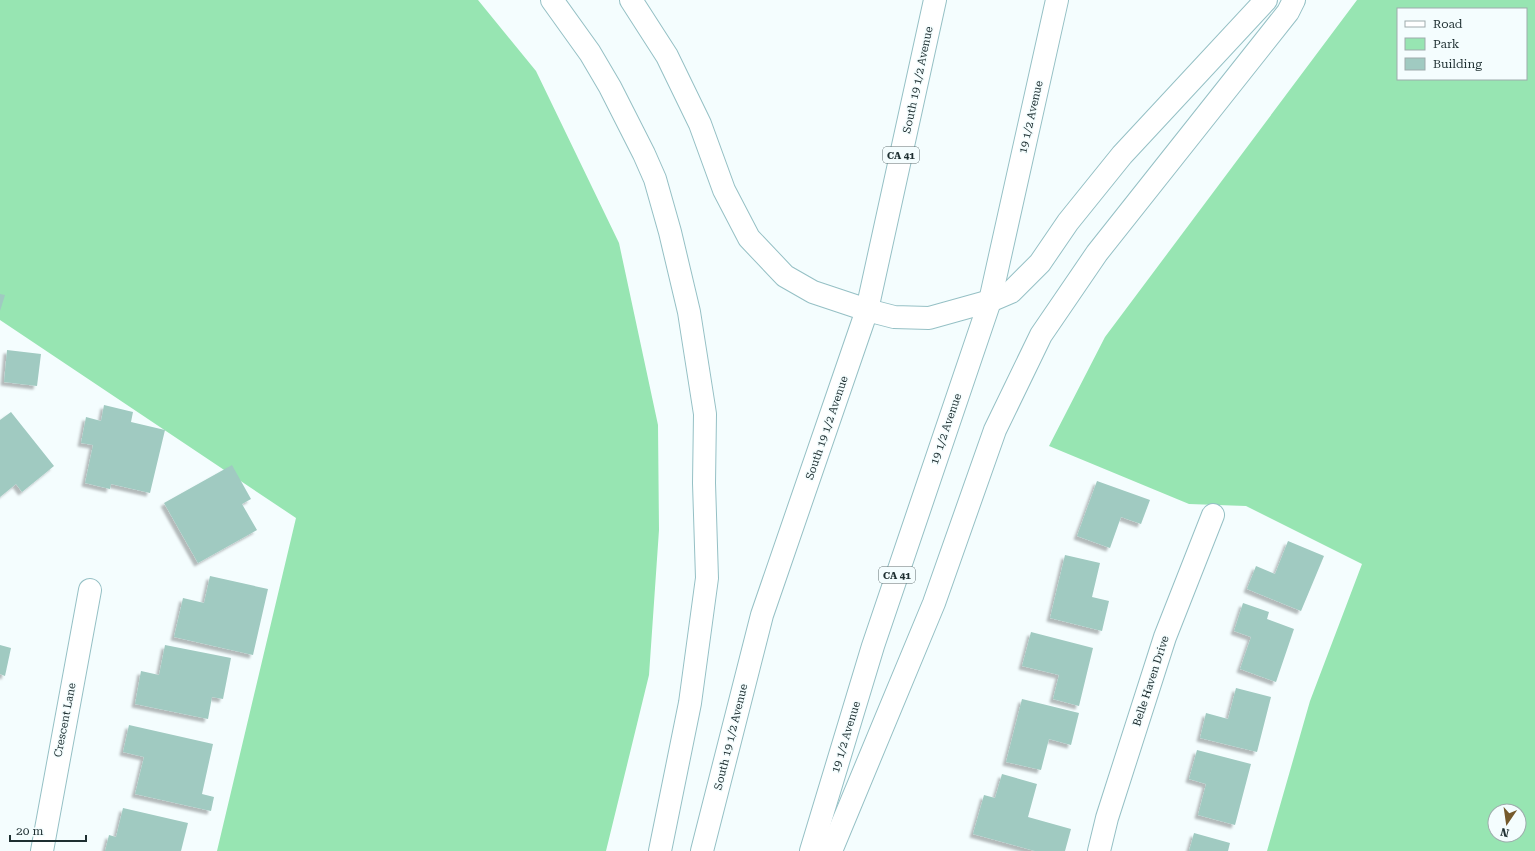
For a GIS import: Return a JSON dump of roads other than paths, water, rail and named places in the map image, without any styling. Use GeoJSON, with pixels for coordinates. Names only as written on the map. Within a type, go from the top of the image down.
{"type":"FeatureCollection","features":[{"type":"Feature","properties":{"kind":"main road"},"geometry":{"type":"LineString","coordinates":[[552,0],[590,53],[610,87],[655,179],[690,312],[705,414],[704,484],[707,578],[690,703],[660,851]]}},
{"type":"Feature","properties":{"kind":"main road"},"geometry":{"type":"LineString","coordinates":[[631,0],[667,56],[700,124],[724,190],[749,238],[785,276],[813,292],[867,310],[894,317],[929,318],[990,301],[1011,292],[1040,263],[1068,222],[1122,155],[1266,0]]}},
{"type":"Feature","properties":{"kind":"main road","name":"South 19 1/2 Avenue"},"geometry":{"type":"LineString","coordinates":[[702,851],[762,615],[867,310],[935,0]]}},
{"type":"Feature","properties":{"kind":"main road","name":"19 1/2 Avenue"},"geometry":{"type":"LineString","coordinates":[[811,851],[873,646],[990,301],[1057,0]]}},
{"type":"Feature","properties":{"kind":"main road"},"geometry":{"type":"LineString","coordinates":[[831,851],[934,603],[995,430],[1041,335],[1096,252],[1283,18],[1294,0]]}},
{"type":"Feature","properties":{"kind":"main road","name":"Belle Haven Drive"},"geometry":{"type":"LineString","coordinates":[[1099,851],[1165,637],[1213,515]]}},
{"type":"Feature","properties":{"kind":"main road","name":"Crescent Lane"},"geometry":{"type":"LineString","coordinates":[[42,851],[90,590]]}}]}
